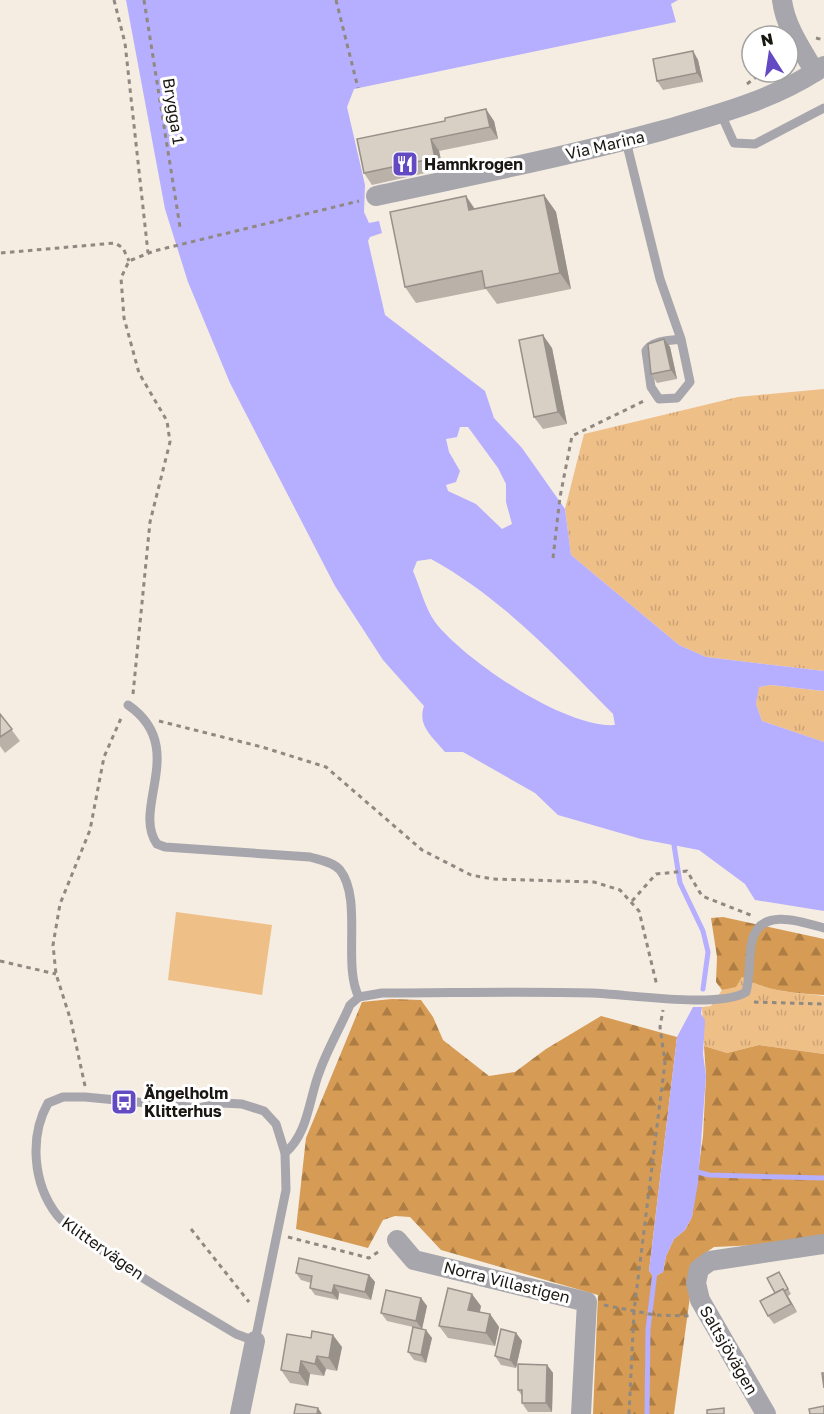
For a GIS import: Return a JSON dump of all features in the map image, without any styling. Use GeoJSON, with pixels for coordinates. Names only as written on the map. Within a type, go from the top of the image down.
{"type":"FeatureCollection","features":[{"type":"Feature","properties":{"kind":"street"},"geometry":{"type":"LineString","coordinates":[[782,0],[783,9],[798,43],[819,69]]}},
{"type":"Feature","properties":{"kind":"street","name":"Via Marina"},"geometry":{"type":"LineString","coordinates":[[376,196],[626,141],[722,114],[773,96],[819,69]]}},
{"type":"Feature","properties":{"kind":"street","name":"Norra Villastigen"},"geometry":{"type":"LineString","coordinates":[[397,1240],[414,1260],[586,1302],[581,1414]]}},
{"type":"Feature","properties":{"kind":"street","name":"Saltsjövägen"},"geometry":{"type":"LineString","coordinates":[[766,1414],[697,1292],[697,1276],[704,1265],[725,1258],[824,1244]]}},
{"type":"Feature","properties":{"kind":"street"},"geometry":{"type":"LineString","coordinates":[[240,1414],[255,1341]]}},
{"type":"Feature","properties":{"kind":"lane"},"geometry":{"type":"LineString","coordinates":[[722,114],[734,143],[755,144],[824,108]]}},
{"type":"Feature","properties":{"kind":"lane"},"geometry":{"type":"LineString","coordinates":[[626,141],[660,279],[681,339],[690,382],[677,398],[658,399],[651,387],[646,351],[648,346],[655,343],[681,339]]}},
{"type":"Feature","properties":{"kind":"lane"},"geometry":{"type":"LineString","coordinates":[[128,705],[147,723],[157,752],[150,830],[157,844],[165,847],[310,857],[331,863],[340,871],[346,884],[351,919],[353,977],[358,997]]}},
{"type":"Feature","properties":{"kind":"lane"},"geometry":{"type":"LineString","coordinates":[[285,1153],[293,1147],[307,1116],[319,1073],[350,1005],[358,997],[381,993],[592,993],[717,1000],[746,992],[751,975],[752,942],[762,924],[768,920],[781,919],[824,928]]}},
{"type":"Feature","properties":{"kind":"lane","name":"Klittervägen"},"geometry":{"type":"LineString","coordinates":[[85,1097],[63,1097],[48,1103],[39,1119],[37,1172],[44,1196],[58,1217],[110,1257],[236,1334],[255,1341]]}},
{"type":"Feature","properties":{"kind":"lane"},"geometry":{"type":"LineString","coordinates":[[85,1097],[199,1108],[222,1103],[242,1104],[264,1111],[276,1124],[285,1153],[286,1190],[255,1341]]}},
{"type":"Feature","properties":{"kind":"path"},"geometry":{"type":"LineString","coordinates":[[114,0],[125,43],[148,253]]}},
{"type":"Feature","properties":{"kind":"path","name":"Brygga 1"},"geometry":{"type":"LineString","coordinates":[[144,0],[180,227]]}},
{"type":"Feature","properties":{"kind":"path"},"geometry":{"type":"LineString","coordinates":[[336,0],[358,88]]}},
{"type":"Feature","properties":{"kind":"path"},"geometry":{"type":"LineString","coordinates":[[85,1097],[84,1072],[56,974],[53,945],[60,904],[90,830],[98,777],[109,741],[128,705],[136,680],[150,522],[170,442],[167,421],[139,373],[124,318],[121,278],[129,261],[154,251],[376,196]]}},
{"type":"Feature","properties":{"kind":"path"},"geometry":{"type":"LineString","coordinates":[[1,253],[115,243],[123,248],[129,261]]}},
{"type":"Feature","properties":{"kind":"path"},"geometry":{"type":"LineString","coordinates":[[553,558],[560,497],[572,436],[655,396]]}},
{"type":"Feature","properties":{"kind":"path"},"geometry":{"type":"LineString","coordinates":[[147,723],[154,720],[200,734],[272,750],[326,767],[422,850],[471,875],[493,879],[594,882],[620,890],[639,911],[664,1015],[660,1027],[664,1062],[634,1311],[629,1414]]}},
{"type":"Feature","properties":{"kind":"path"},"geometry":{"type":"LineString","coordinates":[[632,901],[656,874],[687,871],[702,896],[754,917],[762,924]]}},
{"type":"Feature","properties":{"kind":"path"},"geometry":{"type":"LineString","coordinates":[[0,962],[56,974]]}},
{"type":"Feature","properties":{"kind":"path"},"geometry":{"type":"LineString","coordinates":[[738,996],[743,1002],[824,1004]]}},
{"type":"Feature","properties":{"kind":"path"},"geometry":{"type":"LineString","coordinates":[[191,1228],[260,1317]]}},
{"type":"Feature","properties":{"kind":"path"},"geometry":{"type":"LineString","coordinates":[[277,1234],[369,1258],[397,1240]]}},
{"type":"Feature","properties":{"kind":"path"},"geometry":{"type":"LineString","coordinates":[[586,1302],[656,1316],[675,1317],[708,1313]]}},
{"type":"Feature","properties":{"kind":"green space"},"geometry":{"type":"Polygon","coordinates":[[[824,389],[824,671],[706,657],[679,645],[571,555],[565,509],[584,434],[738,397],[824,389]]]}},
{"type":"Feature","properties":{"kind":"green space"},"geometry":{"type":"Polygon","coordinates":[[[771,685],[824,691],[824,742],[762,721],[756,704],[758,687],[771,685]]]}},
{"type":"Feature","properties":{"kind":"green space"},"geometry":{"type":"Polygon","coordinates":[[[176,912],[272,925],[262,995],[168,980],[176,912]]]}},
{"type":"Feature","properties":{"kind":"green space"},"geometry":{"type":"Polygon","coordinates":[[[723,917],[824,939],[824,995],[772,989],[742,977],[736,987],[722,990],[716,982],[717,957],[711,918],[723,917]]]}},
{"type":"Feature","properties":{"kind":"green space"},"geometry":{"type":"Polygon","coordinates":[[[742,977],[771,989],[824,996],[824,1054],[759,1045],[727,1053],[704,1046],[702,1007],[711,1006],[722,990],[736,986],[742,977]]]}},
{"type":"Feature","properties":{"kind":"green space"},"geometry":{"type":"Polygon","coordinates":[[[392,999],[421,1000],[433,1017],[443,1040],[489,1076],[515,1072],[546,1049],[601,1016],[677,1037],[649,1271],[654,1277],[663,1272],[666,1256],[674,1239],[685,1230],[692,1217],[703,1136],[706,1076],[704,1046],[727,1053],[759,1045],[824,1054],[824,1239],[807,1243],[714,1247],[695,1260],[674,1414],[593,1414],[598,1295],[441,1250],[410,1217],[395,1216],[383,1220],[368,1248],[296,1229],[306,1138],[362,1002],[392,999]]]}},
{"type":"Feature","properties":{"kind":"shaded area"},"geometry":{"type":"Polygon","coordinates":[[[126,0],[678,0],[671,4],[676,22],[354,89],[347,107],[365,185],[364,212],[369,223],[379,221],[382,233],[370,237],[368,241],[385,315],[485,391],[494,418],[522,448],[565,509],[571,555],[679,645],[706,657],[824,671],[824,691],[771,685],[759,687],[756,704],[762,721],[824,742],[824,911],[755,900],[745,884],[699,850],[641,839],[558,815],[535,793],[463,752],[445,752],[424,725],[422,713],[424,706],[383,660],[335,586],[230,383],[188,282],[165,209],[126,0]],[[460,427],[457,437],[446,439],[449,452],[460,471],[456,482],[446,485],[448,491],[476,504],[502,529],[512,524],[506,502],[506,484],[498,468],[468,427],[460,427]],[[431,559],[417,561],[413,571],[431,616],[449,638],[492,672],[544,704],[570,716],[594,723],[615,725],[613,714],[528,630],[482,592],[431,559]]]}},
{"type":"Feature","properties":{"kind":"shaded area"},"geometry":{"type":"Polygon","coordinates":[[[693,1007],[702,1007],[701,1014],[705,1020],[703,1054],[706,1076],[698,1183],[692,1217],[685,1230],[674,1239],[666,1256],[663,1272],[654,1277],[649,1271],[677,1037],[693,1007]]]}},
{"type":"Feature","properties":{"kind":"building"},"geometry":{"type":"Polygon","coordinates":[[[693,51],[697,73],[657,81],[653,59],[693,51]]]}},
{"type":"Feature","properties":{"kind":"building"},"geometry":{"type":"Polygon","coordinates":[[[486,109],[490,127],[431,139],[435,158],[364,173],[357,139],[445,121],[445,118],[486,109]]]}},
{"type":"Feature","properties":{"kind":"building"},"geometry":{"type":"Polygon","coordinates":[[[544,195],[560,273],[485,288],[482,271],[405,287],[390,212],[466,196],[469,210],[544,195]]]}},
{"type":"Feature","properties":{"kind":"building"},"geometry":{"type":"Polygon","coordinates":[[[543,335],[558,412],[534,417],[519,340],[543,335]]]}},
{"type":"Feature","properties":{"kind":"building"},"geometry":{"type":"Polygon","coordinates":[[[664,339],[671,370],[651,374],[648,344],[664,339]]]}},
{"type":"Feature","properties":{"kind":"building"},"geometry":{"type":"Polygon","coordinates":[[[0,714],[12,729],[0,737],[0,714]]]}},
{"type":"Feature","properties":{"kind":"building"},"geometry":{"type":"Polygon","coordinates":[[[299,1258],[369,1275],[365,1292],[334,1285],[332,1293],[310,1288],[312,1276],[296,1273],[299,1258]]]}},
{"type":"Feature","properties":{"kind":"building"},"geometry":{"type":"Polygon","coordinates":[[[779,1272],[788,1289],[775,1293],[767,1278],[779,1272]]]}},
{"type":"Feature","properties":{"kind":"building"},"geometry":{"type":"Polygon","coordinates":[[[448,1288],[472,1294],[468,1310],[490,1314],[486,1333],[439,1326],[448,1288]]]}},
{"type":"Feature","properties":{"kind":"building"},"geometry":{"type":"Polygon","coordinates":[[[783,1289],[791,1304],[768,1316],[760,1301],[783,1289]]]}},
{"type":"Feature","properties":{"kind":"building"},"geometry":{"type":"Polygon","coordinates":[[[386,1290],[421,1298],[416,1321],[381,1313],[386,1290]]]}},
{"type":"Feature","properties":{"kind":"building"},"geometry":{"type":"Polygon","coordinates":[[[413,1327],[426,1330],[421,1355],[408,1352],[413,1327]]]}},
{"type":"Feature","properties":{"kind":"building"},"geometry":{"type":"Polygon","coordinates":[[[501,1329],[516,1333],[510,1360],[495,1356],[501,1329]]]}},
{"type":"Feature","properties":{"kind":"building"},"geometry":{"type":"Polygon","coordinates":[[[312,1331],[333,1335],[329,1358],[317,1356],[315,1364],[301,1361],[299,1373],[281,1370],[287,1334],[311,1338],[312,1331]]]}},
{"type":"Feature","properties":{"kind":"building"},"geometry":{"type":"Polygon","coordinates":[[[518,1364],[547,1365],[546,1403],[522,1403],[522,1390],[518,1390],[518,1364]]]}},
{"type":"Feature","properties":{"kind":"building"},"geometry":{"type":"Polygon","coordinates":[[[296,1404],[318,1408],[317,1414],[294,1414],[296,1404]]]}},
{"type":"Feature","properties":{"kind":"building"},"geometry":{"type":"Polygon","coordinates":[[[824,1406],[824,1414],[810,1414],[809,1409],[824,1406]]]}},
{"type":"Feature","properties":{"kind":"building"},"geometry":{"type":"Polygon","coordinates":[[[724,1408],[724,1414],[707,1414],[707,1410],[724,1408]]]}},
{"type":"Feature","properties":{"kind":"waterway"},"geometry":{"type":"LineString","coordinates":[[674,845],[680,883],[703,931],[708,952],[703,989]]}},
{"type":"Feature","properties":{"kind":"waterway"},"geometry":{"type":"LineString","coordinates":[[694,1171],[709,1175],[824,1178]]}},
{"type":"Feature","properties":{"kind":"waterway"},"geometry":{"type":"LineString","coordinates":[[647,1414],[648,1329],[655,1272]]}},
{"type":"Feature","properties":{"kind":"place","name":"Hamnkrogen"},"geometry":{"type":"Point","coordinates":[405,164]}},
{"type":"Feature","properties":{"kind":"place","name":"Ängelholm Klitterhus"},"geometry":{"type":"Point","coordinates":[124,1102]}}]}
